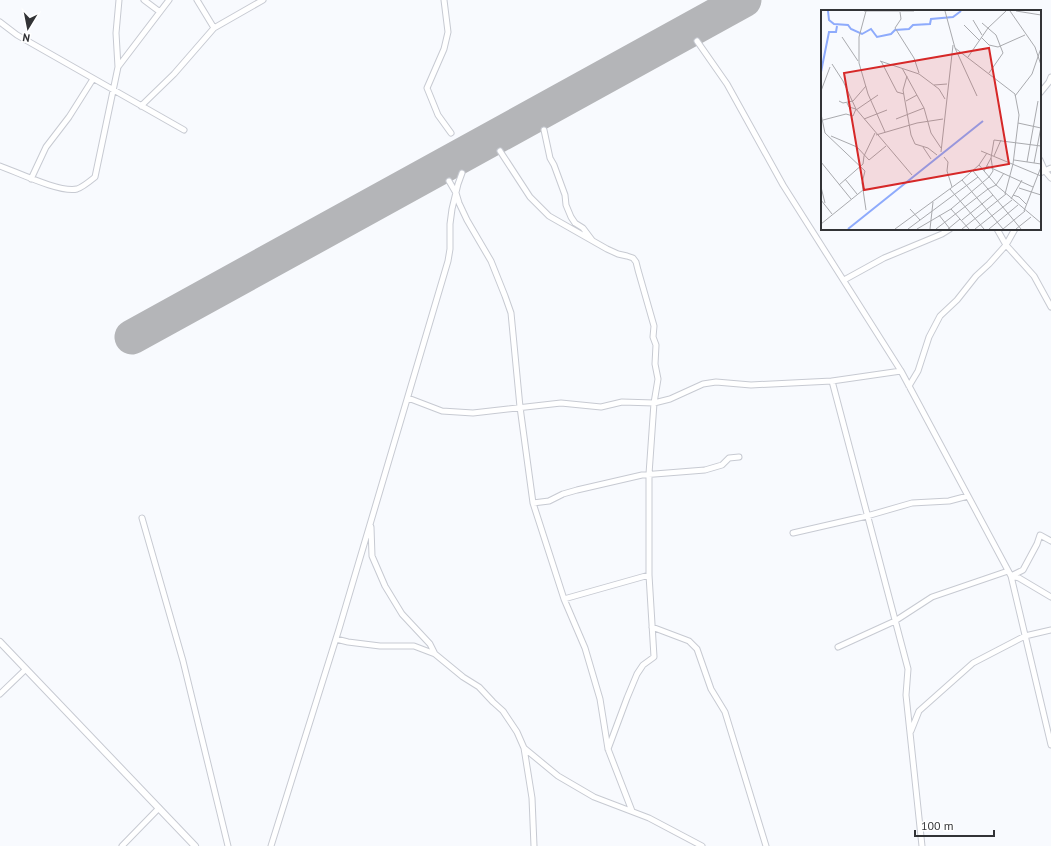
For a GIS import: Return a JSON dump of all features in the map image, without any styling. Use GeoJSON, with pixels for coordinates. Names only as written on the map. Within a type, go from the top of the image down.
{"type":"FeatureCollection","features":[{"type":"Feature","properties":{"kind":"street"},"geometry":{"type":"LineString","coordinates":[[0,166],[31,179],[65,188],[77,189],[95,177],[118,67],[116,33],[119,0]]}},
{"type":"Feature","properties":{"kind":"street"},"geometry":{"type":"LineString","coordinates":[[144,0],[160,12]]}},
{"type":"Feature","properties":{"kind":"street"},"geometry":{"type":"LineString","coordinates":[[118,67],[169,0]]}},
{"type":"Feature","properties":{"kind":"street"},"geometry":{"type":"LineString","coordinates":[[196,0],[214,28]]}},
{"type":"Feature","properties":{"kind":"street"},"geometry":{"type":"LineString","coordinates":[[140,106],[174,74],[214,28],[263,0]]}},
{"type":"Feature","properties":{"kind":"street"},"geometry":{"type":"LineString","coordinates":[[444,0],[448,32],[444,49],[427,88],[438,115],[450,133]]}},
{"type":"Feature","properties":{"kind":"street"},"geometry":{"type":"LineString","coordinates":[[0,22],[17,35],[184,130]]}},
{"type":"Feature","properties":{"kind":"street"},"geometry":{"type":"LineString","coordinates":[[697,41],[727,84],[783,185],[901,371],[1011,576],[1051,745]]}},
{"type":"Feature","properties":{"kind":"street"},"geometry":{"type":"LineString","coordinates":[[1041,92],[1051,77]]}},
{"type":"Feature","properties":{"kind":"street"},"geometry":{"type":"LineString","coordinates":[[31,179],[46,147],[69,117],[93,79]]}},
{"type":"Feature","properties":{"kind":"street"},"geometry":{"type":"LineString","coordinates":[[544,130],[550,158],[565,195],[566,205],[571,217],[575,223],[583,228],[594,242]]}},
{"type":"Feature","properties":{"kind":"street"},"geometry":{"type":"LineString","coordinates":[[500,151],[530,197],[549,216],[594,242],[618,254],[633,258],[636,262],[654,326],[653,337],[656,345],[655,364],[658,379],[654,403],[649,474],[649,575],[654,657],[643,665],[637,674],[608,749]]}},
{"type":"Feature","properties":{"kind":"street"},"geometry":{"type":"LineString","coordinates":[[1042,172],[1051,168]]}},
{"type":"Feature","properties":{"kind":"street"},"geometry":{"type":"LineString","coordinates":[[1042,172],[1051,178]]}},
{"type":"Feature","properties":{"kind":"street"},"geometry":{"type":"LineString","coordinates":[[271,846],[336,639],[448,261],[451,244],[450,224],[453,201],[462,173]]}},
{"type":"Feature","properties":{"kind":"street"},"geometry":{"type":"LineString","coordinates":[[449,180],[467,220],[490,261],[511,313],[520,407],[533,502],[564,599],[585,648],[600,699],[608,749],[632,811]]}},
{"type":"Feature","properties":{"kind":"street"},"geometry":{"type":"LineString","coordinates":[[844,280],[884,258],[929,240],[948,230]]}},
{"type":"Feature","properties":{"kind":"street"},"geometry":{"type":"LineString","coordinates":[[998,230],[1006,245],[1034,276],[1051,307]]}},
{"type":"Feature","properties":{"kind":"street"},"geometry":{"type":"LineString","coordinates":[[909,386],[918,371],[929,337],[940,316],[957,300],[976,276],[1006,245],[1014,230]]}},
{"type":"Feature","properties":{"kind":"street"},"geometry":{"type":"LineString","coordinates":[[408,398],[442,411],[473,413],[561,403],[601,407],[622,402],[654,403],[670,400],[703,384],[716,382],[752,385],[832,381],[901,371]]}},
{"type":"Feature","properties":{"kind":"street"},"geometry":{"type":"LineString","coordinates":[[832,381],[908,669],[906,695],[922,846]]}},
{"type":"Feature","properties":{"kind":"street"},"geometry":{"type":"LineString","coordinates":[[533,502],[549,501],[563,494],[649,474],[704,470],[722,465],[729,458],[739,457]]}},
{"type":"Feature","properties":{"kind":"street"},"geometry":{"type":"LineString","coordinates":[[793,533],[867,516],[912,503],[949,501],[968,496]]}},
{"type":"Feature","properties":{"kind":"street"},"geometry":{"type":"LineString","coordinates":[[142,518],[183,661],[228,846]]}},
{"type":"Feature","properties":{"kind":"street"},"geometry":{"type":"LineString","coordinates":[[371,522],[372,556],[385,586],[402,614],[430,644],[435,654]]}},
{"type":"Feature","properties":{"kind":"street"},"geometry":{"type":"LineString","coordinates":[[1011,576],[1023,570],[1040,535],[1051,541]]}},
{"type":"Feature","properties":{"kind":"street"},"geometry":{"type":"LineString","coordinates":[[838,647],[895,621],[932,597],[1008,571]]}},
{"type":"Feature","properties":{"kind":"street"},"geometry":{"type":"LineString","coordinates":[[564,599],[649,575]]}},
{"type":"Feature","properties":{"kind":"street"},"geometry":{"type":"LineString","coordinates":[[1011,576],[1019,578],[1051,597]]}},
{"type":"Feature","properties":{"kind":"street"},"geometry":{"type":"LineString","coordinates":[[652,627],[689,641],[697,650],[711,689],[725,712],[766,846]]}},
{"type":"Feature","properties":{"kind":"street"},"geometry":{"type":"LineString","coordinates":[[910,734],[919,711],[973,663],[1025,636],[1051,630]]}},
{"type":"Feature","properties":{"kind":"street"},"geometry":{"type":"LineString","coordinates":[[336,639],[380,646],[414,646],[435,654],[463,677],[479,687],[492,702],[503,711],[517,732],[524,748],[532,798],[534,846]]}},
{"type":"Feature","properties":{"kind":"street"},"geometry":{"type":"LineString","coordinates":[[0,642],[195,846]]}},
{"type":"Feature","properties":{"kind":"street"},"geometry":{"type":"LineString","coordinates":[[0,694],[26,669]]}},
{"type":"Feature","properties":{"kind":"street"},"geometry":{"type":"LineString","coordinates":[[524,748],[558,776],[594,797],[649,818],[702,846]]}},
{"type":"Feature","properties":{"kind":"street"},"geometry":{"type":"LineString","coordinates":[[122,846],[159,808]]}},
{"type":"Feature","properties":{"kind":"runway"},"geometry":{"type":"LineString","coordinates":[[132,337],[744,0]]}}]}
